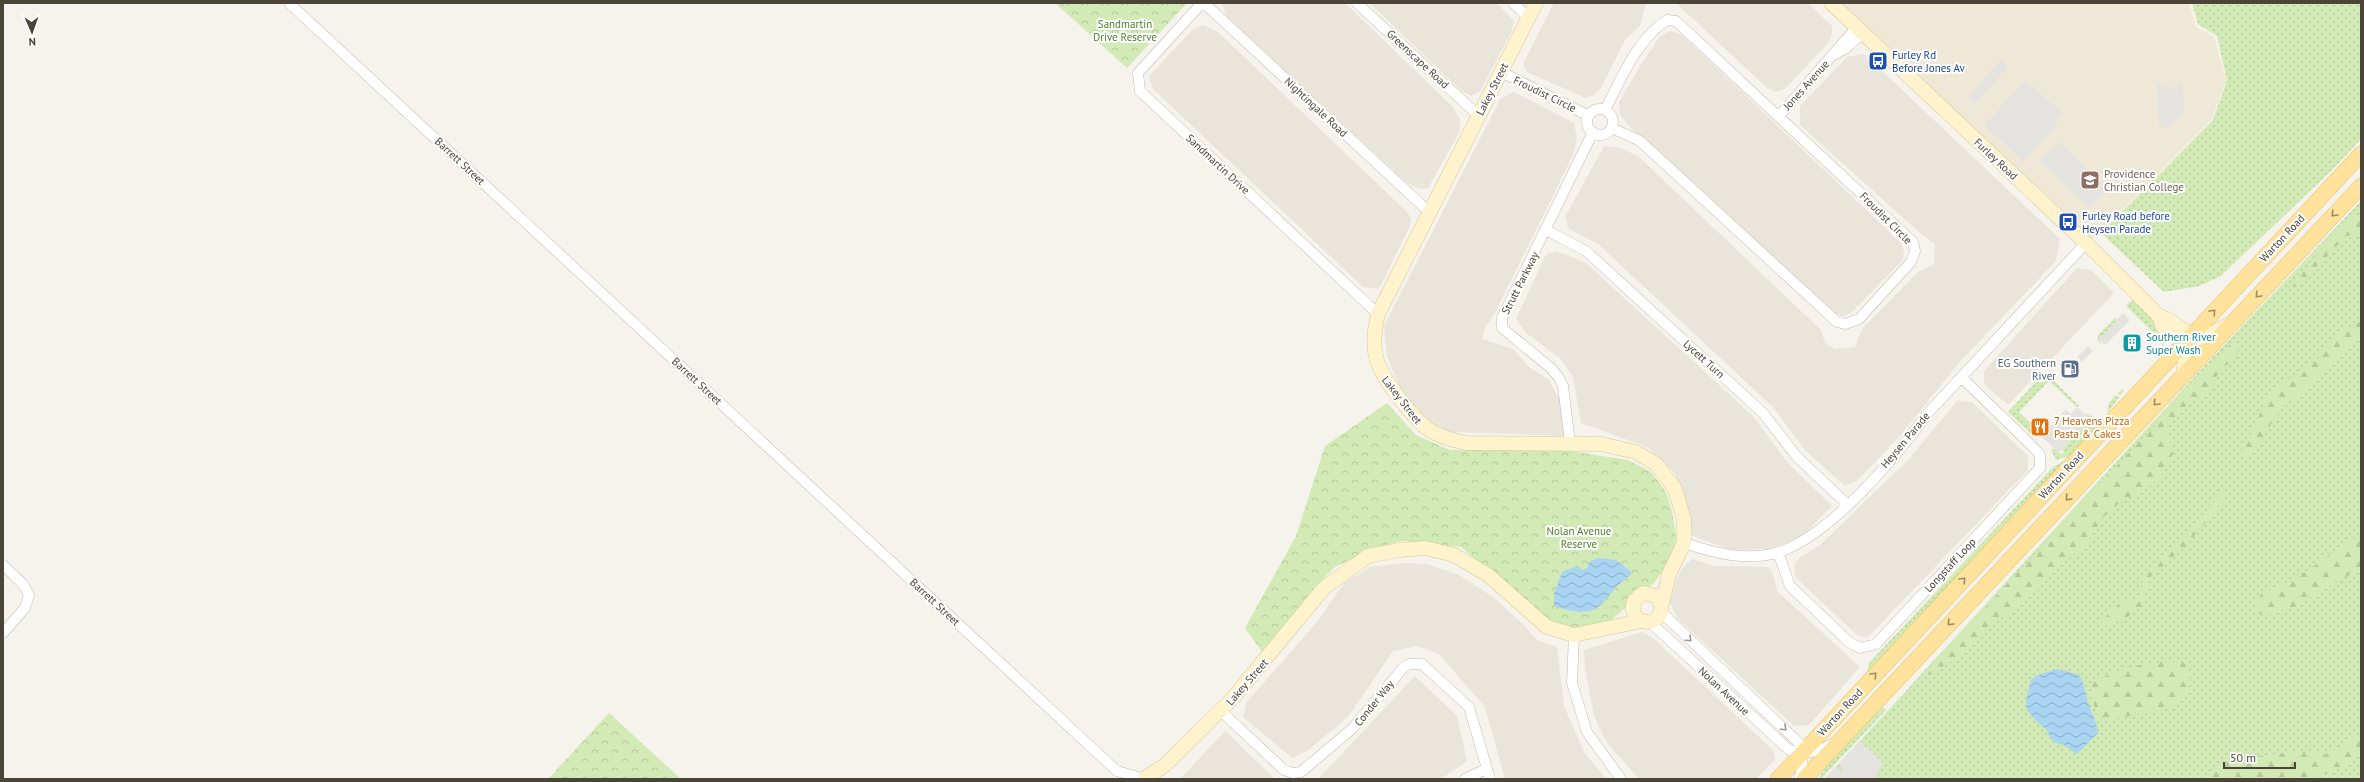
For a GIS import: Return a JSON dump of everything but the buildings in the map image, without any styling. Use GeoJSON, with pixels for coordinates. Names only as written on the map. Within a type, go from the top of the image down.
{"type":"FeatureCollection","features":[{"type":"Feature","properties":{"kind":"main road","name":"Warton Road"},"geometry":{"type":"LineString","coordinates":[[1778,779],[2361,154]]}},
{"type":"Feature","properties":{"kind":"main road"},"geometry":{"type":"LineString","coordinates":[[2319,198],[2361,163]]}},
{"type":"Feature","properties":{"kind":"main road","name":"Warton Road"},"geometry":{"type":"LineString","coordinates":[[1804,779],[2361,186]]}},
{"type":"Feature","properties":{"kind":"street","name":"Barrett Street"},"geometry":{"type":"LineString","coordinates":[[289,3],[1117,771],[1144,778]]}},
{"type":"Feature","properties":{"kind":"street","name":"Nightingale Road"},"geometry":{"type":"LineString","coordinates":[[1203,3],[1428,212]]}},
{"type":"Feature","properties":{"kind":"street","name":"Sandmartin Drive"},"geometry":{"type":"LineString","coordinates":[[1203,3],[1138,73],[1140,91],[1378,314]]}},
{"type":"Feature","properties":{"kind":"street","name":"Greenscape Road"},"geometry":{"type":"LineString","coordinates":[[1357,3],[1479,116]]}},
{"type":"Feature","properties":{"kind":"street"},"geometry":{"type":"LineString","coordinates":[[1513,3],[1528,17]]}},
{"type":"Feature","properties":{"kind":"street","name":"Lakey Street"},"geometry":{"type":"LineString","coordinates":[[1536,3],[1479,116],[1428,212],[1378,314],[1374,338],[1378,367],[1383,377],[1423,427],[1447,439],[1467,443],[1570,442],[1601,444],[1636,452],[1656,464],[1675,489],[1684,519],[1684,543],[1669,574],[1661,608]]}},
{"type":"Feature","properties":{"kind":"street","name":"Furley Road"},"geometry":{"type":"LineString","coordinates":[[1831,3],[2086,244],[2160,317],[2167,319],[2184,330],[2187,341]]}},
{"type":"Feature","properties":{"kind":"street","name":"Froudist Circle"},"geometry":{"type":"LineString","coordinates":[[1605,110],[1628,66],[1642,45],[1657,27],[1667,20],[1676,21],[1913,242],[1915,252],[1910,262],[1859,319],[1845,324],[1837,322],[1640,141],[1612,128]]}},
{"type":"Feature","properties":{"kind":"street","name":"Jones Avenue"},"geometry":{"type":"LineString","coordinates":[[1779,116],[1833,55],[1845,50],[1860,30]]}},
{"type":"Feature","properties":{"kind":"street","name":"Froudist Circle"},"geometry":{"type":"LineString","coordinates":[[1501,72],[1589,116]]}},
{"type":"Feature","properties":{"kind":"street"},"geometry":{"type":"LineString","coordinates":[[1598,109],[1605,110],[1612,116],[1612,128],[1601,134],[1593,132],[1589,126],[1589,116],[1598,109]]}},
{"type":"Feature","properties":{"kind":"street","name":"Strutt Parkway"},"geometry":{"type":"LineString","coordinates":[[1570,442],[1563,386],[1559,378],[1552,369],[1502,328],[1502,318],[1593,132]]}},
{"type":"Feature","properties":{"kind":"street","name":"Lycett Turn"},"geometry":{"type":"LineString","coordinates":[[1546,230],[1586,251],[1764,413],[1797,457],[1847,504]]}},
{"type":"Feature","properties":{"kind":"street","name":"Heysen Parade"},"geometry":{"type":"LineString","coordinates":[[1684,543],[1725,554],[1749,556],[1778,552],[1805,540],[1832,520],[1906,443],[1928,413],[2086,244]]}},
{"type":"Feature","properties":{"kind":"street"},"geometry":{"type":"LineString","coordinates":[[2183,374],[2187,341],[2203,338],[2232,323]]}},
{"type":"Feature","properties":{"kind":"street","name":"Longstaff Loop"},"geometry":{"type":"LineString","coordinates":[[1778,552],[1790,586],[1838,632],[1860,648],[1876,644],[2040,468],[2040,455],[2034,448],[1961,377]]}},
{"type":"Feature","properties":{"kind":"street","name":"Lakey Street"},"geometry":{"type":"LineString","coordinates":[[1144,778],[1165,765],[1221,711],[1259,669],[1324,588],[1368,556],[1400,550],[1424,548],[1454,555],[1488,575],[1547,627],[1574,636]]}},
{"type":"Feature","properties":{"kind":"street"},"geometry":{"type":"LineString","coordinates":[[3,565],[23,584],[29,595],[25,608],[3,633]]}},
{"type":"Feature","properties":{"kind":"street","name":"Lakey Street"},"geometry":{"type":"LineString","coordinates":[[1616,625],[1638,596],[1646,593],[1669,574]]}},
{"type":"Feature","properties":{"kind":"street"},"geometry":{"type":"LineString","coordinates":[[1621,779],[1587,732],[1572,683],[1574,636],[1616,625],[1656,619],[1661,608],[1656,596],[1646,593]]}},
{"type":"Feature","properties":{"kind":"street"},"geometry":{"type":"LineString","coordinates":[[1632,604],[1633,613],[1645,621]]}},
{"type":"Feature","properties":{"kind":"street","name":"Nolan Avenue"},"geometry":{"type":"LineString","coordinates":[[1645,621],[1788,750],[1802,753],[1800,744],[1794,737],[1661,608]]}},
{"type":"Feature","properties":{"kind":"street","name":"Conder Way"},"geometry":{"type":"LineString","coordinates":[[1221,711],[1284,770],[1293,773],[1302,772],[1353,728],[1403,668],[1409,664],[1422,664],[1469,707],[1490,779]]}},
{"type":"Feature","properties":{"kind":"street"},"geometry":{"type":"LineString","coordinates":[[1799,779],[1802,771],[1802,753],[1817,752],[1844,737]]}},
{"type":"Feature","properties":{"kind":"street","name":"Barrett Street"},"geometry":{"type":"LineString","coordinates":[[1105,760],[1120,779]]}},
{"type":"Feature","properties":{"kind":"street"},"geometry":{"type":"LineString","coordinates":[[1465,779],[1486,769]]}},
{"type":"Feature","properties":{"kind":"shaded area"},"geometry":{"type":"Polygon","coordinates":[[[1222,3],[1345,3],[1453,107],[1460,119],[1460,131],[1428,188],[1420,189],[1407,183],[1226,16],[1222,3]]]}},
{"type":"Feature","properties":{"kind":"shaded area"},"geometry":{"type":"Polygon","coordinates":[[[1369,3],[1497,3],[1514,21],[1511,33],[1480,91],[1471,96],[1463,92],[1369,3]]]}},
{"type":"Feature","properties":{"kind":"shaded area"},"geometry":{"type":"Polygon","coordinates":[[[1554,3],[1646,3],[1640,26],[1625,40],[1601,88],[1592,96],[1586,98],[1527,72],[1523,64],[1554,3]]]}},
{"type":"Feature","properties":{"kind":"shaded area"},"geometry":{"type":"Polygon","coordinates":[[[1676,3],[1808,3],[1832,26],[1832,34],[1829,42],[1786,88],[1776,92],[1767,88],[1676,3]]]}},
{"type":"Feature","properties":{"kind":"shaded area","name":"Providence Christian College"},"geometry":{"type":"Polygon","coordinates":[[[1840,3],[2189,3],[2196,27],[2214,37],[2226,80],[2212,119],[2092,240],[1840,3]]]}},
{"type":"Feature","properties":{"kind":"shaded area"},"geometry":{"type":"Polygon","coordinates":[[[1203,25],[1218,32],[1408,213],[1411,219],[1409,228],[1379,289],[1363,287],[1153,89],[1149,76],[1193,29],[1203,25]]]}},
{"type":"Feature","properties":{"kind":"shaded area"},"geometry":{"type":"Polygon","coordinates":[[[1669,31],[1681,34],[1901,243],[1904,252],[1903,260],[1853,311],[1843,317],[1833,312],[1631,128],[1620,115],[1619,102],[1659,38],[1669,31]]]}},
{"type":"Feature","properties":{"kind":"shaded area"},"geometry":{"type":"Polygon","coordinates":[[[1864,54],[2060,239],[2056,261],[1958,364],[1900,436],[1857,481],[1845,486],[1804,449],[1773,407],[1598,244],[1569,229],[1565,217],[1604,146],[1620,148],[1638,156],[1821,330],[1825,343],[1835,349],[1855,347],[1862,329],[1918,272],[1934,264],[1935,244],[1920,233],[1800,125],[1800,106],[1847,57],[1864,54]]]}},
{"type":"Feature","properties":{"kind":"shaded area"},"geometry":{"type":"Polygon","coordinates":[[[2001,60],[2008,67],[1974,104],[1967,97],[2001,60]]]}},
{"type":"Feature","properties":{"kind":"shaded area"},"geometry":{"type":"Polygon","coordinates":[[[2026,80],[2062,113],[2055,121],[2058,124],[2023,161],[1984,125],[2026,80]]]}},
{"type":"Feature","properties":{"kind":"shaded area"},"geometry":{"type":"Polygon","coordinates":[[[2157,82],[2171,89],[2183,82],[2184,111],[2168,129],[2159,125],[2157,82]]]}},
{"type":"Feature","properties":{"kind":"shaded area"},"geometry":{"type":"Polygon","coordinates":[[[1514,92],[1574,123],[1577,138],[1573,155],[1495,313],[1486,326],[1482,339],[1513,349],[1529,367],[1549,380],[1560,400],[1569,436],[1453,432],[1430,423],[1414,408],[1401,390],[1387,357],[1384,326],[1501,98],[1514,92]]]}},
{"type":"Feature","properties":{"kind":"shaded area"},"geometry":{"type":"Polygon","coordinates":[[[2059,142],[2108,189],[2090,208],[2040,161],[2059,142]]]}},
{"type":"Feature","properties":{"kind":"shaded area"},"geometry":{"type":"Polygon","coordinates":[[[1556,251],[1586,263],[1754,417],[1786,461],[1832,506],[1802,536],[1769,549],[1731,550],[1693,536],[1688,511],[1675,473],[1647,447],[1581,423],[1573,377],[1561,359],[1526,333],[1516,319],[1546,254],[1556,251]]]}},
{"type":"Feature","properties":{"kind":"shaded area"},"geometry":{"type":"Polygon","coordinates":[[[2077,268],[2091,270],[2114,293],[2008,405],[1984,384],[1984,371],[2077,268]]]}},
{"type":"Feature","properties":{"kind":"shaded area"},"geometry":{"type":"Polygon","coordinates":[[[2123,313],[2130,320],[2105,345],[2099,339],[2123,313]]]}},
{"type":"Feature","properties":{"kind":"shaded area"},"geometry":{"type":"Polygon","coordinates":[[[2088,346],[2093,351],[2082,362],[2077,357],[2088,346]]]}},
{"type":"Feature","properties":{"kind":"shaded area"},"geometry":{"type":"Polygon","coordinates":[[[1957,401],[1972,402],[2028,456],[2028,470],[1867,638],[1857,635],[1796,578],[1794,566],[1799,558],[1819,546],[1909,459],[1957,401]]]}},
{"type":"Feature","properties":{"kind":"shaded area"},"geometry":{"type":"Polygon","coordinates":[[[2077,407],[2091,419],[2059,453],[2041,436],[2066,409],[2071,414],[2077,407]]]}},
{"type":"Feature","properties":{"kind":"shaded area"},"geometry":{"type":"Polygon","coordinates":[[[1692,559],[1715,566],[1768,567],[1772,572],[1778,592],[1860,667],[1809,725],[1794,726],[1677,618],[1668,599],[1682,568],[1692,559]]]}},
{"type":"Feature","properties":{"kind":"shaded area"},"geometry":{"type":"Polygon","coordinates":[[[1404,563],[1427,564],[1459,575],[1493,597],[1523,624],[1537,640],[1557,647],[1564,706],[1584,752],[1606,779],[1505,779],[1485,707],[1439,654],[1417,646],[1393,651],[1348,717],[1307,751],[1292,758],[1243,717],[1246,703],[1315,624],[1345,582],[1370,567],[1404,563]]]}},
{"type":"Feature","properties":{"kind":"shaded area"},"geometry":{"type":"Polygon","coordinates":[[[1642,632],[1653,638],[1773,750],[1775,759],[1756,779],[1639,779],[1607,743],[1594,716],[1585,667],[1584,650],[1642,632]]]}},
{"type":"Feature","properties":{"kind":"shaded area"},"geometry":{"type":"Polygon","coordinates":[[[1415,676],[1457,716],[1467,761],[1441,779],[1318,779],[1415,676]]]}},
{"type":"Feature","properties":{"kind":"shaded area"},"geometry":{"type":"Polygon","coordinates":[[[1225,731],[1275,779],[1180,779],[1225,731]]]}},
{"type":"Feature","properties":{"kind":"shaded area"},"geometry":{"type":"Polygon","coordinates":[[[1861,739],[1864,747],[1866,746],[1883,763],[1875,779],[1824,779],[1837,765],[1840,772],[1842,771],[1840,762],[1861,739]]]}},
{"type":"Feature","properties":{"kind":"green space","name":"Sandmartin Drive Reserve"},"geometry":{"type":"Polygon","coordinates":[[[1055,3],[1187,3],[1127,68],[1055,3]]]}},
{"type":"Feature","properties":{"kind":"green space"},"geometry":{"type":"Polygon","coordinates":[[[2192,3],[2361,3],[2361,139],[2332,170],[2221,276],[2199,286],[2164,292],[2101,233],[2213,120],[2227,80],[2217,36],[2198,24],[2192,3]]]}},
{"type":"Feature","properties":{"kind":"green space"},"geometry":{"type":"Polygon","coordinates":[[[2361,201],[2361,779],[1825,779],[2207,363],[2361,201]]]}},
{"type":"Feature","properties":{"kind":"green space"},"geometry":{"type":"Polygon","coordinates":[[[2361,216],[2361,234],[2346,236],[2298,287],[2293,287],[2296,279],[2349,218],[2361,216]]]}},
{"type":"Feature","properties":{"kind":"green space"},"geometry":{"type":"Polygon","coordinates":[[[2132,300],[2154,321],[2158,327],[2163,340],[2163,347],[2160,339],[2126,306],[2132,300]]]}},
{"type":"Feature","properties":{"kind":"green space"},"geometry":{"type":"Polygon","coordinates":[[[2115,318],[2117,320],[2099,339],[2102,345],[2098,341],[2098,335],[2115,318]]]}},
{"type":"Feature","properties":{"kind":"green space"},"geometry":{"type":"Polygon","coordinates":[[[2361,321],[2361,337],[2325,368],[2309,387],[2281,409],[2252,453],[2244,456],[2240,455],[2257,422],[2267,394],[2317,360],[2334,335],[2361,321]]]}},
{"type":"Feature","properties":{"kind":"green space"},"geometry":{"type":"Polygon","coordinates":[[[2235,339],[2238,351],[2232,362],[2219,369],[2213,389],[2186,405],[2169,426],[2169,438],[2174,452],[2160,478],[2141,492],[2124,499],[2101,519],[2086,546],[2057,567],[2040,588],[1977,637],[1966,652],[1929,675],[1923,674],[2235,339]]]}},
{"type":"Feature","properties":{"kind":"green space"},"geometry":{"type":"Polygon","coordinates":[[[2045,372],[2079,406],[2077,407],[2049,381],[2019,412],[2038,430],[2033,436],[2008,412],[2045,372]]]}},
{"type":"Feature","properties":{"kind":"green space"},"geometry":{"type":"Polygon","coordinates":[[[2124,390],[2107,414],[2109,403],[2115,395],[2118,397],[2120,395],[2117,393],[2124,390]]]}},
{"type":"Feature","properties":{"kind":"green space","name":"Nolan Avenue Reserve"},"geometry":{"type":"Polygon","coordinates":[[[1387,403],[1416,435],[1450,450],[1564,450],[1628,460],[1651,472],[1666,492],[1672,511],[1676,536],[1675,553],[1654,583],[1608,623],[1583,630],[1554,624],[1461,547],[1401,541],[1364,553],[1335,567],[1315,587],[1263,653],[1245,628],[1296,536],[1325,446],[1387,403]]]}},
{"type":"Feature","properties":{"kind":"green space"},"geometry":{"type":"Polygon","coordinates":[[[2085,414],[2092,416],[2098,425],[2069,456],[2056,460],[2051,450],[2054,448],[2062,455],[2064,452],[2062,450],[2091,419],[2085,414]]]}},
{"type":"Feature","properties":{"kind":"green space"},"geometry":{"type":"Polygon","coordinates":[[[2070,458],[1867,673],[1869,663],[2053,467],[2070,458]]]}},
{"type":"Feature","properties":{"kind":"green space"},"geometry":{"type":"Polygon","coordinates":[[[2223,491],[2226,496],[2223,501],[2186,546],[2151,576],[2146,591],[2144,605],[2122,621],[2103,627],[2101,621],[2122,601],[2134,602],[2140,598],[2143,575],[2181,540],[2223,491]]]}},
{"type":"Feature","properties":{"kind":"green space"},"geometry":{"type":"Polygon","coordinates":[[[2361,533],[2361,568],[2295,607],[2263,616],[2254,611],[2261,594],[2298,577],[2361,533]]]}},
{"type":"Feature","properties":{"kind":"green space"},"geometry":{"type":"Polygon","coordinates":[[[2169,661],[2186,663],[2190,681],[2186,694],[2178,703],[2165,709],[2150,713],[2105,721],[2097,713],[2092,699],[2091,682],[2129,668],[2169,661]]]}},
{"type":"Feature","properties":{"kind":"green space"},"geometry":{"type":"Polygon","coordinates":[[[1881,706],[1886,710],[1821,779],[1818,779],[1831,759],[1881,706]]]}},
{"type":"Feature","properties":{"kind":"green space"},"geometry":{"type":"Polygon","coordinates":[[[609,713],[681,779],[548,779],[609,713]]]}},
{"type":"Feature","properties":{"kind":"green space"},"geometry":{"type":"Polygon","coordinates":[[[2361,733],[2361,748],[2350,764],[2313,779],[2201,779],[2210,776],[2216,765],[2237,759],[2307,750],[2326,754],[2361,733]]]}},
{"type":"Feature","properties":{"kind":"water"},"geometry":{"type":"Polygon","coordinates":[[[1599,558],[1616,560],[1633,573],[1622,582],[1601,605],[1593,610],[1584,612],[1571,611],[1554,606],[1554,594],[1562,572],[1577,566],[1582,570],[1587,568],[1590,561],[1599,558]]]}},
{"type":"Feature","properties":{"kind":"water"},"geometry":{"type":"Polygon","coordinates":[[[2058,669],[2079,675],[2083,682],[2090,709],[2096,722],[2098,733],[2077,754],[2064,745],[2053,742],[2046,729],[2037,722],[2027,710],[2026,701],[2031,680],[2038,675],[2058,669]]]}},
{"type":"Feature","properties":{"kind":"place","name":"Furley Rd Before Jones Av"},"geometry":{"type":"Point","coordinates":[1878,61]}},
{"type":"Feature","properties":{"kind":"place","name":"Providence Christian College"},"geometry":{"type":"Point","coordinates":[2090,180]}},
{"type":"Feature","properties":{"kind":"place","name":"Furley Road before Heysen Parade"},"geometry":{"type":"Point","coordinates":[2068,222]}},
{"type":"Feature","properties":{"kind":"place","name":"Southern River Super Wash"},"geometry":{"type":"Point","coordinates":[2132,343]}},
{"type":"Feature","properties":{"kind":"place","name":"EG Southern River"},"geometry":{"type":"Point","coordinates":[2070,369]}},
{"type":"Feature","properties":{"kind":"place","name":"7 Heavens Pizza Pasta & Cakes"},"geometry":{"type":"Point","coordinates":[2040,427]}}]}
